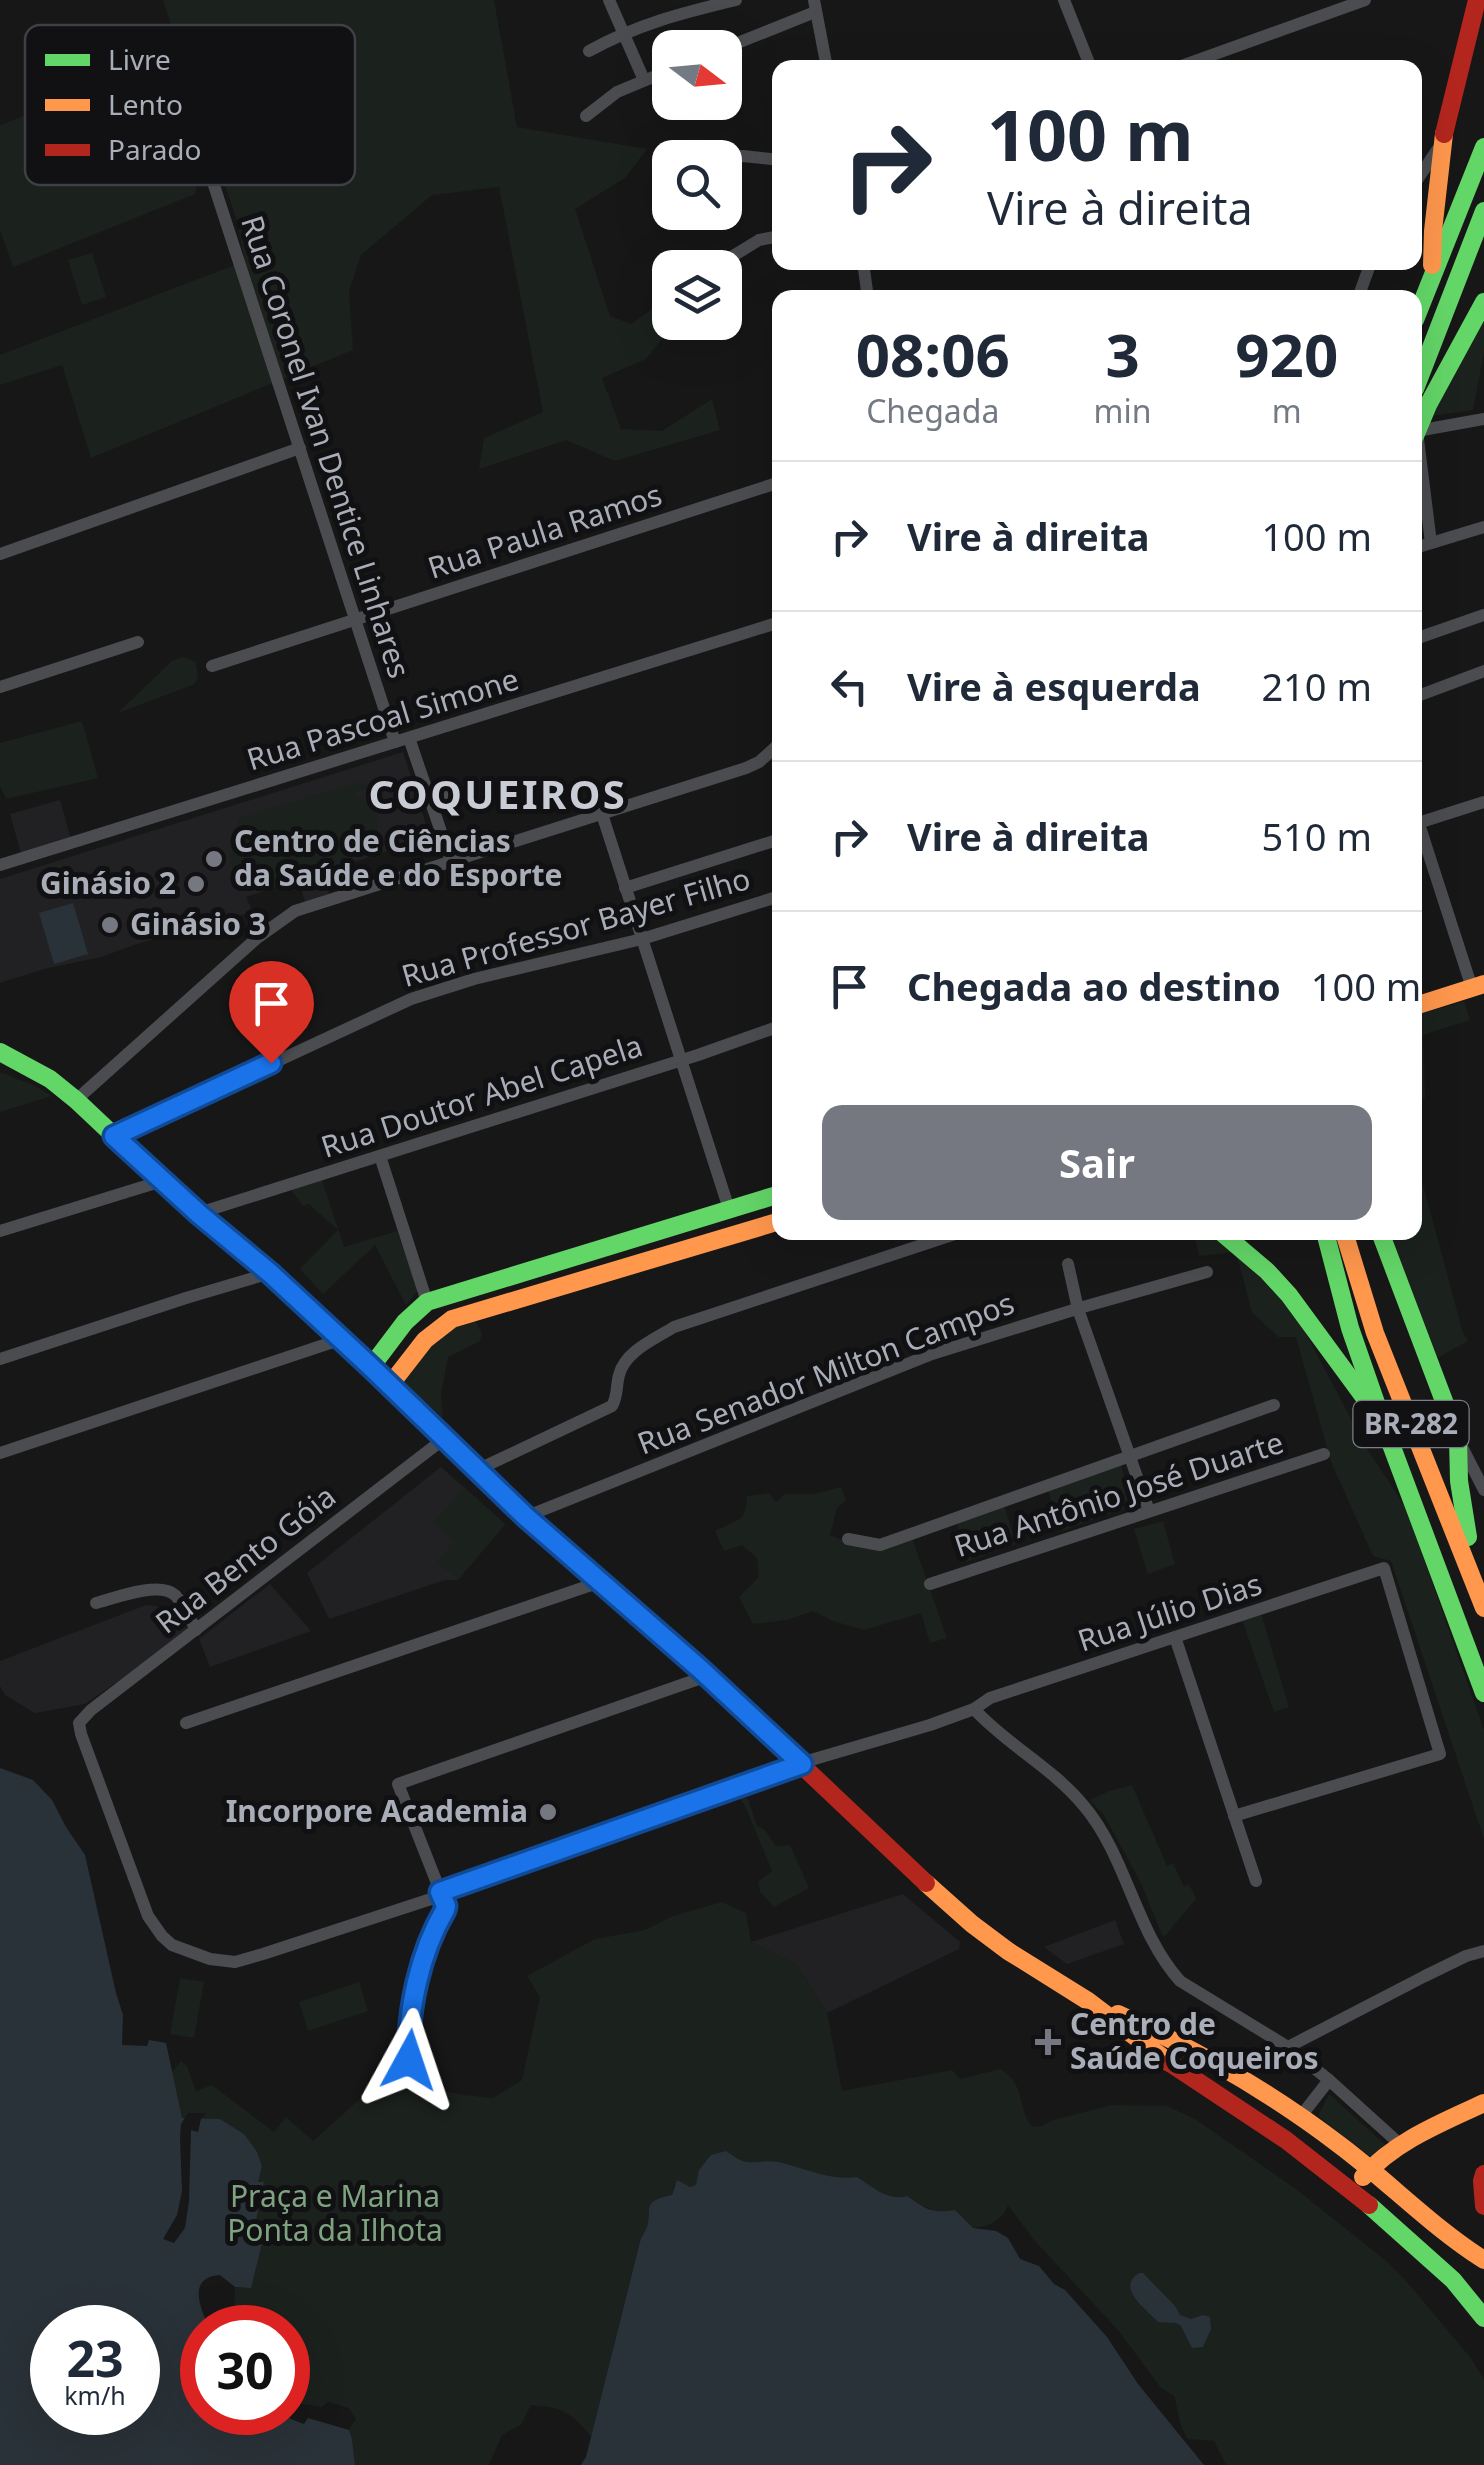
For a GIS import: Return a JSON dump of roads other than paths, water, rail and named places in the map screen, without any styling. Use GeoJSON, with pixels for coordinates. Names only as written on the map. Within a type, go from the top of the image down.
{"type":"FeatureCollection","features":[{"type":"Feature","properties":{"kind":"main road"},"geometry":{"type":"LineString","coordinates":[[1432,279],[1444,134],[1477,0]]}},
{"type":"Feature","properties":{"kind":"main road"},"geometry":{"type":"LineString","coordinates":[[1422,303],[1484,146]]}},
{"type":"Feature","properties":{"kind":"main road"},"geometry":{"type":"LineString","coordinates":[[1422,371],[1484,211]]}},
{"type":"Feature","properties":{"kind":"main road"},"geometry":{"type":"LineString","coordinates":[[1422,422],[1484,302]]}},
{"type":"Feature","properties":{"kind":"main road"},"geometry":{"type":"LineString","coordinates":[[1422,1004],[1478,986]]}},
{"type":"Feature","properties":{"kind":"main road"},"geometry":{"type":"LineString","coordinates":[[0,1052],[50,1079],[76,1100],[199,1214],[270,1273],[525,1516],[707,1676],[972,1924],[1088,2001],[1145,2046],[1272,2130],[1353,2190],[1453,2280],[1484,2318]]}},
{"type":"Feature","properties":{"kind":"main road"},"geometry":{"type":"LineString","coordinates":[[371,1367],[405,1322],[427,1302],[772,1196]]}},
{"type":"Feature","properties":{"kind":"main road"},"geometry":{"type":"LineString","coordinates":[[390,1386],[440,1325],[772,1223]]}},
{"type":"Feature","properties":{"kind":"main road"},"geometry":{"type":"LineString","coordinates":[[1231,1240],[1289,1295],[1383,1423]]}},
{"type":"Feature","properties":{"kind":"main road","name":"BR-282"},"geometry":{"type":"LineString","coordinates":[[1326,1240],[1350,1328],[1383,1423],[1484,1693]]}},
{"type":"Feature","properties":{"kind":"main road","name":"BR-282"},"geometry":{"type":"LineString","coordinates":[[1346,1240],[1374,1333],[1484,1606]]}},
{"type":"Feature","properties":{"kind":"main road"},"geometry":{"type":"LineString","coordinates":[[1383,1240],[1458,1438],[1463,1513],[1484,1606]]}},
{"type":"Feature","properties":{"kind":"main road"},"geometry":{"type":"LineString","coordinates":[[427,1302],[440,1325]]}},
{"type":"Feature","properties":{"kind":"main road"},"geometry":{"type":"LineString","coordinates":[[1088,2001],[1157,2032],[1300,2116],[1394,2188],[1484,2279]]}},
{"type":"Feature","properties":{"kind":"main road"},"geometry":{"type":"LineString","coordinates":[[1353,2190],[1370,2168],[1402,2146],[1484,2103]]}},
{"type":"Feature","properties":{"kind":"main road"},"geometry":{"type":"LineString","coordinates":[[1389,2221],[1402,2146]]}},
{"type":"Feature","properties":{"kind":"main road"},"geometry":{"type":"LineString","coordinates":[[1484,2174],[1484,2206]]}},
{"type":"Feature","properties":{"kind":"main road"},"geometry":{"type":"LineString","coordinates":[[1426,2218],[1484,2260]]}},
{"type":"Feature","properties":{"kind":"street"},"geometry":{"type":"LineString","coordinates":[[610,0],[644,80]]}},
{"type":"Feature","properties":{"kind":"street"},"geometry":{"type":"LineString","coordinates":[[589,52],[623,33],[736,0]]}},
{"type":"Feature","properties":{"kind":"street"},"geometry":{"type":"LineString","coordinates":[[1064,0],[1088,60]]}},
{"type":"Feature","properties":{"kind":"street"},"geometry":{"type":"LineString","coordinates":[[1198,60],[1365,0]]}},
{"type":"Feature","properties":{"kind":"street"},"geometry":{"type":"LineString","coordinates":[[742,40],[815,6],[825,60]]}},
{"type":"Feature","properties":{"kind":"street"},"geometry":{"type":"LineString","coordinates":[[586,116],[617,92],[652,77]]}},
{"type":"Feature","properties":{"kind":"street"},"geometry":{"type":"LineString","coordinates":[[1422,172],[1444,134]]}},
{"type":"Feature","properties":{"kind":"street"},"geometry":{"type":"LineString","coordinates":[[742,156],[772,159]]}},
{"type":"Feature","properties":{"kind":"street","name":"Rua Coronel Ivan Dentice Linhares"},"geometry":{"type":"LineString","coordinates":[[214,185],[355,620],[429,797],[451,861]]}},
{"type":"Feature","properties":{"kind":"street"},"geometry":{"type":"LineString","coordinates":[[742,250],[772,238]]}},
{"type":"Feature","properties":{"kind":"street"},"geometry":{"type":"LineString","coordinates":[[1422,433],[1484,418]]}},
{"type":"Feature","properties":{"kind":"street"},"geometry":{"type":"LineString","coordinates":[[0,554],[300,448]]}},
{"type":"Feature","properties":{"kind":"street"},"geometry":{"type":"LineString","coordinates":[[1422,478],[1431,543]]}},
{"type":"Feature","properties":{"kind":"street","name":"Rua Paula Ramos"},"geometry":{"type":"LineString","coordinates":[[212,666],[772,485]]}},
{"type":"Feature","properties":{"kind":"street"},"geometry":{"type":"LineString","coordinates":[[1422,546],[1484,527]]}},
{"type":"Feature","properties":{"kind":"street"},"geometry":{"type":"LineString","coordinates":[[1422,637],[1484,616]]}},
{"type":"Feature","properties":{"kind":"street","name":"Rua Pascoal Simone"},"geometry":{"type":"LineString","coordinates":[[0,865],[772,624]]}},
{"type":"Feature","properties":{"kind":"street"},"geometry":{"type":"LineString","coordinates":[[0,687],[138,642]]}},
{"type":"Feature","properties":{"kind":"street"},"geometry":{"type":"LineString","coordinates":[[1422,694],[1484,671]]}},
{"type":"Feature","properties":{"kind":"street"},"geometry":{"type":"LineString","coordinates":[[76,1100],[280,920],[311,905],[746,768],[772,750]]}},
{"type":"Feature","properties":{"kind":"street"},"geometry":{"type":"LineString","coordinates":[[429,797],[468,790]]}},
{"type":"Feature","properties":{"kind":"street"},"geometry":{"type":"LineString","coordinates":[[1422,822],[1484,802]]}},
{"type":"Feature","properties":{"kind":"street"},"geometry":{"type":"LineString","coordinates":[[602,814],[729,1209]]}},
{"type":"Feature","properties":{"kind":"street"},"geometry":{"type":"LineString","coordinates":[[1422,837],[1478,986]]}},
{"type":"Feature","properties":{"kind":"street"},"geometry":{"type":"LineString","coordinates":[[625,888],[772,842]]}},
{"type":"Feature","properties":{"kind":"street","name":"Rua Professor Bayer Filho"},"geometry":{"type":"LineString","coordinates":[[114,1136],[411,999],[474,979],[642,938],[772,898]]}},
{"type":"Feature","properties":{"kind":"street","name":"Rua Doutor Abel Capela"},"geometry":{"type":"LineString","coordinates":[[199,1214],[772,1029]]}},
{"type":"Feature","properties":{"kind":"street"},"geometry":{"type":"LineString","coordinates":[[380,1156],[427,1302]]}},
{"type":"Feature","properties":{"kind":"street"},"geometry":{"type":"LineString","coordinates":[[0,1231],[162,1181]]}},
{"type":"Feature","properties":{"kind":"street"},"geometry":{"type":"LineString","coordinates":[[477,1470],[612,1406],[625,1362],[674,1327],[937,1240]]}},
{"type":"Feature","properties":{"kind":"street"},"geometry":{"type":"LineString","coordinates":[[1068,1264],[1078,1309],[1149,1512]]}},
{"type":"Feature","properties":{"kind":"street","name":"Rua Senador Milton Campos"},"geometry":{"type":"LineString","coordinates":[[525,1516],[932,1354],[1207,1272]]}},
{"type":"Feature","properties":{"kind":"street"},"geometry":{"type":"LineString","coordinates":[[0,1359],[270,1273]]}},
{"type":"Feature","properties":{"kind":"street"},"geometry":{"type":"LineString","coordinates":[[0,1453],[342,1339]]}},
{"type":"Feature","properties":{"kind":"street"},"geometry":{"type":"LineString","coordinates":[[848,1539],[880,1545],[1274,1405]]}},
{"type":"Feature","properties":{"kind":"street","name":"Rua Bento Góia"},"geometry":{"type":"LineString","coordinates":[[79,1723],[445,1438]]}},
{"type":"Feature","properties":{"kind":"street"},"geometry":{"type":"LineString","coordinates":[[1458,1438],[1484,1490]]}},
{"type":"Feature","properties":{"kind":"street","name":"Rua Antônio José Duarte"},"geometry":{"type":"LineString","coordinates":[[930,1584],[1324,1454]]}},
{"type":"Feature","properties":{"kind":"street","name":"Rua Júlio Dias"},"geometry":{"type":"LineString","coordinates":[[79,1723],[148,1916],[172,1945],[210,1959],[235,1962],[432,1898],[802,1764],[930,1725],[974,1709],[990,1698],[1384,1568],[1440,1754],[1234,1816]]}},
{"type":"Feature","properties":{"kind":"street"},"geometry":{"type":"LineString","coordinates":[[186,1723],[600,1582]]}},
{"type":"Feature","properties":{"kind":"street"},"geometry":{"type":"LineString","coordinates":[[96,1602],[166,1590],[176,1596],[196,1630]]}},
{"type":"Feature","properties":{"kind":"street"},"geometry":{"type":"LineString","coordinates":[[1175,1637],[1256,1881]]}},
{"type":"Feature","properties":{"kind":"street"},"geometry":{"type":"LineString","coordinates":[[428,2079],[416,2074],[409,2060],[408,2045],[423,1958],[446,1906],[398,1784],[707,1676]]}},
{"type":"Feature","properties":{"kind":"street"},"geometry":{"type":"LineString","coordinates":[[974,1709],[1085,1807],[1105,1838],[1166,1966],[1180,1981],[1288,2048],[1402,2146]]}},
{"type":"Feature","properties":{"kind":"street"},"geometry":{"type":"LineString","coordinates":[[1288,2048],[1425,1976],[1466,1956],[1484,1952]]}},
{"type":"Feature","properties":{"kind":"street"},"geometry":{"type":"LineString","coordinates":[[1300,2116],[1329,2080]]}},
{"type":"Feature","properties":{"kind":"place","name":"Centro de Ciências da Saúde e do Esporte"},"geometry":{"type":"Point","coordinates":[214,859]}},
{"type":"Feature","properties":{"kind":"place","name":"Ginásio 2"},"geometry":{"type":"Point","coordinates":[196,884]}},
{"type":"Feature","properties":{"kind":"place","name":"Ginásio 3"},"geometry":{"type":"Point","coordinates":[110,925]}},
{"type":"Feature","properties":{"kind":"place","name":"Incorpore Academia"},"geometry":{"type":"Point","coordinates":[548,1812]}},
{"type":"Feature","properties":{"kind":"place","name":"Centro de Saúde Coqueiros"},"geometry":{"type":"Point","coordinates":[1048,2042]}},
{"type":"Feature","properties":{"kind":"district","name":"COQUEIROS"},"geometry":{"type":"Point","coordinates":[498,795]}},
{"type":"Feature","properties":{"kind":"park label","name":"Praça e Marina Ponta da Ilhota"},"geometry":{"type":"Point","coordinates":[335,2214]}}]}
